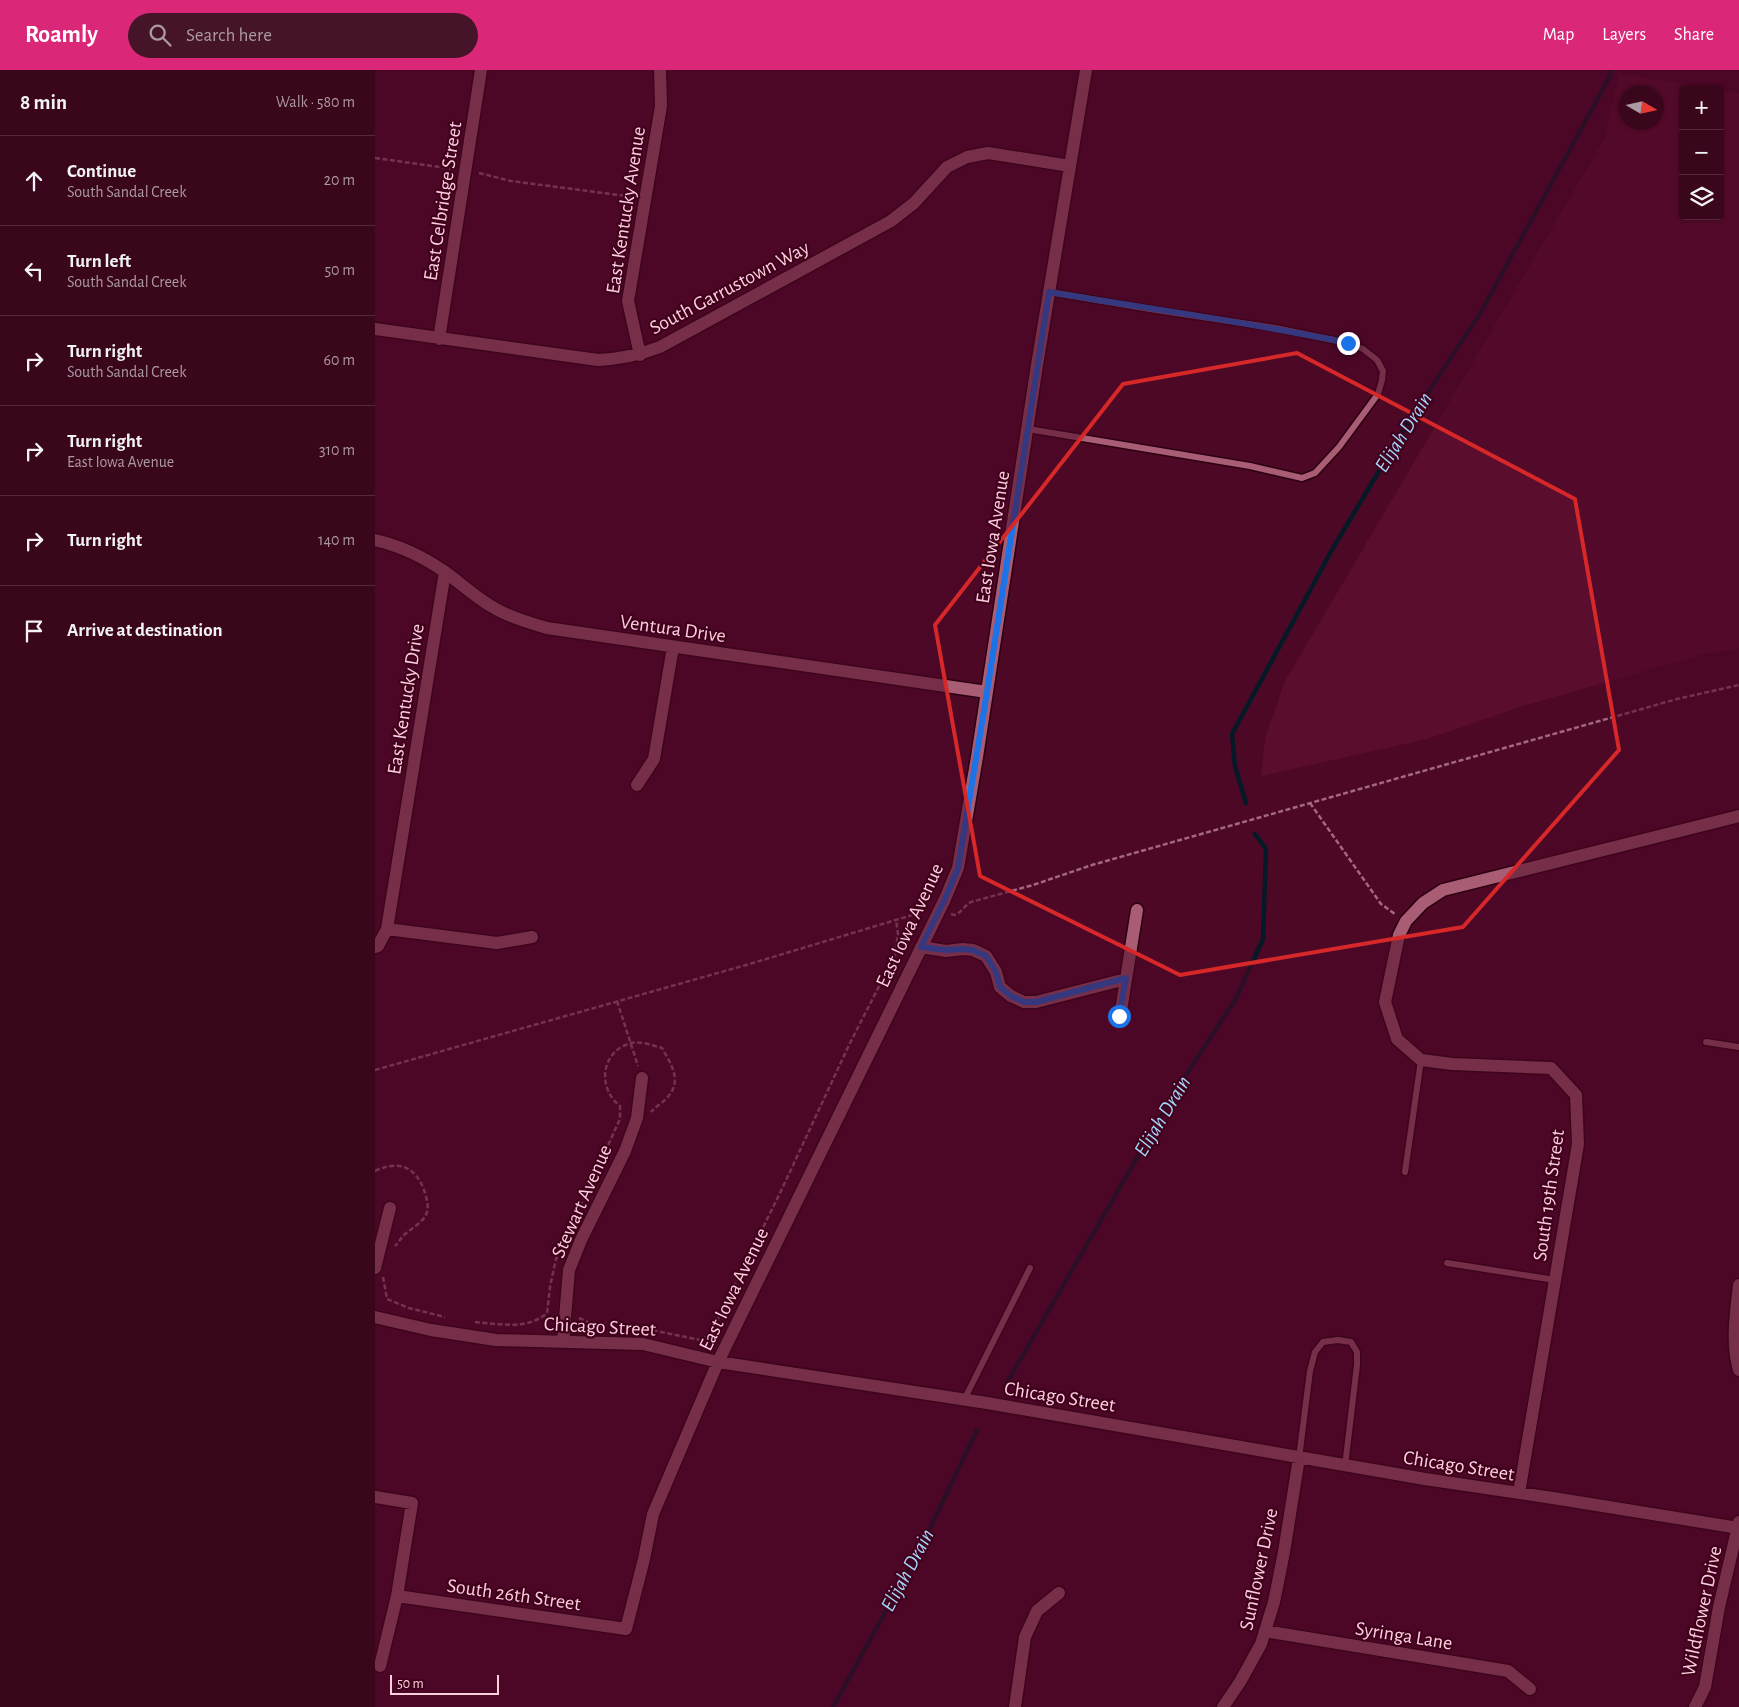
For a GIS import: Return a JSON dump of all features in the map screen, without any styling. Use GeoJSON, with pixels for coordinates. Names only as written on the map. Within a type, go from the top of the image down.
{"type":"FeatureCollection","features":[{"type":"Feature","properties":{"kind":"street","name":"East Celbridge Street"},"geometry":{"type":"LineString","coordinates":[[439,339],[481,70]]}},
{"type":"Feature","properties":{"kind":"street","name":"East Kentucky Avenue"},"geometry":{"type":"LineString","coordinates":[[639,355],[628,301],[661,106],[660,70]]}},
{"type":"Feature","properties":{"kind":"street","name":"East Iowa Avenue"},"geometry":{"type":"LineString","coordinates":[[626,1629],[644,1560],[653,1514],[718,1362],[945,899],[958,868],[1086,70]]}},
{"type":"Feature","properties":{"kind":"street","name":"South Garrustown Way"},"geometry":{"type":"LineString","coordinates":[[375,330],[599,360],[620,359],[639,355],[660,347],[891,221],[914,202],[947,167],[967,157],[988,154],[1070,166]]}},
{"type":"Feature","properties":{"kind":"street","name":"Ventura Drive"},"geometry":{"type":"LineString","coordinates":[[375,540],[392,544],[418,556],[445,572],[495,609],[522,621],[547,628],[987,692]]}},
{"type":"Feature","properties":{"kind":"street","name":"East Kentucky Drive"},"geometry":{"type":"LineString","coordinates":[[375,947],[378,946],[387,929],[445,572]]}},
{"type":"Feature","properties":{"kind":"street"},"geometry":{"type":"LineString","coordinates":[[637,785],[654,759],[673,647]]}},
{"type":"Feature","properties":{"kind":"street"},"geometry":{"type":"LineString","coordinates":[[1421,1060],[1397,1038],[1385,1002],[1399,935],[1406,921],[1423,903],[1443,890],[1739,816]]}},
{"type":"Feature","properties":{"kind":"street"},"geometry":{"type":"LineString","coordinates":[[1119,1016],[1137,910]]}},
{"type":"Feature","properties":{"kind":"street"},"geometry":{"type":"LineString","coordinates":[[387,929],[497,943],[532,937]]}},
{"type":"Feature","properties":{"kind":"street"},"geometry":{"type":"LineString","coordinates":[[921,947],[946,950],[973,950],[986,956],[996,972],[1000,987],[1011,996],[1024,1002],[1036,1002],[1126,978]]}},
{"type":"Feature","properties":{"kind":"street","name":"South 19th Street"},"geometry":{"type":"LineString","coordinates":[[1421,1060],[1452,1064],[1551,1068],[1576,1095],[1578,1144],[1519,1493]]}},
{"type":"Feature","properties":{"kind":"street","name":"Stewart Avenue"},"geometry":{"type":"LineString","coordinates":[[563,1342],[569,1270],[581,1240],[625,1150],[637,1118],[642,1078]]}},
{"type":"Feature","properties":{"kind":"street"},"geometry":{"type":"LineString","coordinates":[[380,1268],[390,1208]]}},
{"type":"Feature","properties":{"kind":"street"},"geometry":{"type":"LineString","coordinates":[[1739,1285],[1735,1320],[1739,1370]]}},
{"type":"Feature","properties":{"kind":"street","name":"Chicago Street"},"geometry":{"type":"LineString","coordinates":[[375,1316],[431,1330],[496,1340],[643,1344],[718,1362],[1136,1428],[1345,1466],[1739,1526]]}},
{"type":"Feature","properties":{"kind":"street","name":"Sunflower Drive"},"geometry":{"type":"LineString","coordinates":[[1223,1707],[1240,1682],[1261,1644],[1274,1602],[1299,1458]]}},
{"type":"Feature","properties":{"kind":"street"},"geometry":{"type":"LineString","coordinates":[[375,1497],[412,1503],[397,1596],[380,1666]]}},
{"type":"Feature","properties":{"kind":"street","name":"Wildflower Drive"},"geometry":{"type":"LineString","coordinates":[[1695,1707],[1705,1687],[1719,1607],[1739,1526]]}},
{"type":"Feature","properties":{"kind":"street"},"geometry":{"type":"LineString","coordinates":[[1015,1707],[1025,1637],[1037,1611],[1059,1593]]}},
{"type":"Feature","properties":{"kind":"street","name":"South 26th Street"},"geometry":{"type":"LineString","coordinates":[[397,1596],[626,1629]]}},
{"type":"Feature","properties":{"kind":"street","name":"Syringa Lane"},"geometry":{"type":"LineString","coordinates":[[1265,1631],[1507,1671],[1530,1689]]}},
{"type":"Feature","properties":{"kind":"lane"},"geometry":{"type":"LineString","coordinates":[[1028,429],[1250,466],[1302,478],[1315,473],[1339,447],[1378,394],[1382,380],[1383,371],[1377,360],[1363,349],[1348,343],[1275,328],[1049,292]]}},
{"type":"Feature","properties":{"kind":"lane"},"geometry":{"type":"LineString","coordinates":[[1706,1042],[1739,1047]]}},
{"type":"Feature","properties":{"kind":"lane"},"geometry":{"type":"LineString","coordinates":[[1405,1172],[1421,1060]]}},
{"type":"Feature","properties":{"kind":"lane"},"geometry":{"type":"LineString","coordinates":[[1447,1263],[1555,1280]]}},
{"type":"Feature","properties":{"kind":"lane"},"geometry":{"type":"LineString","coordinates":[[964,1400],[1030,1268]]}},
{"type":"Feature","properties":{"kind":"lane"},"geometry":{"type":"LineString","coordinates":[[1299,1458],[1310,1371],[1315,1352],[1323,1342],[1338,1340],[1351,1342],[1357,1352],[1356,1384],[1345,1466]]}},
{"type":"Feature","properties":{"kind":"path"},"geometry":{"type":"LineString","coordinates":[[375,158],[466,170],[511,181],[645,198]]}},
{"type":"Feature","properties":{"kind":"path"},"geometry":{"type":"LineString","coordinates":[[950,913],[955,915],[960,913],[971,902],[1092,865],[1677,699],[1739,685]]}},
{"type":"Feature","properties":{"kind":"path"},"geometry":{"type":"LineString","coordinates":[[1310,803],[1381,904],[1406,921]]}},
{"type":"Feature","properties":{"kind":"path"},"geometry":{"type":"LineString","coordinates":[[375,1070],[753,963],[919,913],[927,902]]}},
{"type":"Feature","properties":{"kind":"path"},"geometry":{"type":"LineString","coordinates":[[578,1317],[588,1322],[647,1329],[700,1340],[710,1335],[781,1191],[849,1046],[895,955],[896,920]]}},
{"type":"Feature","properties":{"kind":"path"},"geometry":{"type":"LineString","coordinates":[[617,1001],[642,1078]]}},
{"type":"Feature","properties":{"kind":"path"},"geometry":{"type":"LineString","coordinates":[[474,1322],[518,1325],[540,1319],[547,1313],[555,1259],[620,1119],[620,1106],[611,1100],[604,1072],[607,1060],[616,1050],[630,1043],[662,1048],[674,1070],[675,1086],[666,1098],[651,1111],[648,1119]]}},
{"type":"Feature","properties":{"kind":"path"},"geometry":{"type":"LineString","coordinates":[[375,1171],[384,1166],[405,1166],[419,1177],[427,1198],[427,1212],[420,1222],[403,1236],[395,1247]]}},
{"type":"Feature","properties":{"kind":"path"},"geometry":{"type":"LineString","coordinates":[[380,1268],[387,1299],[409,1308],[447,1318]]}},
{"type":"Feature","properties":{"kind":"highlighted area"},"geometry":{"type":"Polygon","coordinates":[[[1297,353],[1575,499],[1619,750],[1463,927],[1180,975],[980,876],[935,625],[1123,384],[1297,353]]]}},
{"type":"Feature","properties":{"kind":"shaded area"},"geometry":{"type":"Polygon","coordinates":[[[1619,74],[1689,85],[1679,85],[1679,220],[1724,220],[1724,91],[1739,93],[1739,648],[1700,655],[1523,706],[1427,739],[1261,776],[1265,739],[1284,683],[1605,138],[1619,74]]]}},
{"type":"Feature","properties":{"kind":"waterway","name":"Elijah Drain"},"geometry":{"type":"LineString","coordinates":[[1246,803],[1235,766],[1232,734],[1333,548],[1406,426],[1481,312],[1609,78],[1611,70]]}},
{"type":"Feature","properties":{"kind":"waterway","name":"Elijah Drain"},"geometry":{"type":"LineString","coordinates":[[1005,1386],[1178,1087],[1235,1000],[1263,939],[1266,849],[1255,834]]}},
{"type":"Feature","properties":{"kind":"waterway","name":"Elijah Drain"},"geometry":{"type":"LineString","coordinates":[[833,1707],[920,1549],[977,1430]]}},
{"type":"Feature","properties":{"kind":"route"},"geometry":{"type":"LineString","coordinates":[[1119,1016],[1126,978],[1036,1002],[1024,1002],[1011,996],[1000,987],[996,972],[986,956],[973,950],[946,950],[921,947],[958,868],[1049,292],[1275,328],[1348,343]]}}]}
